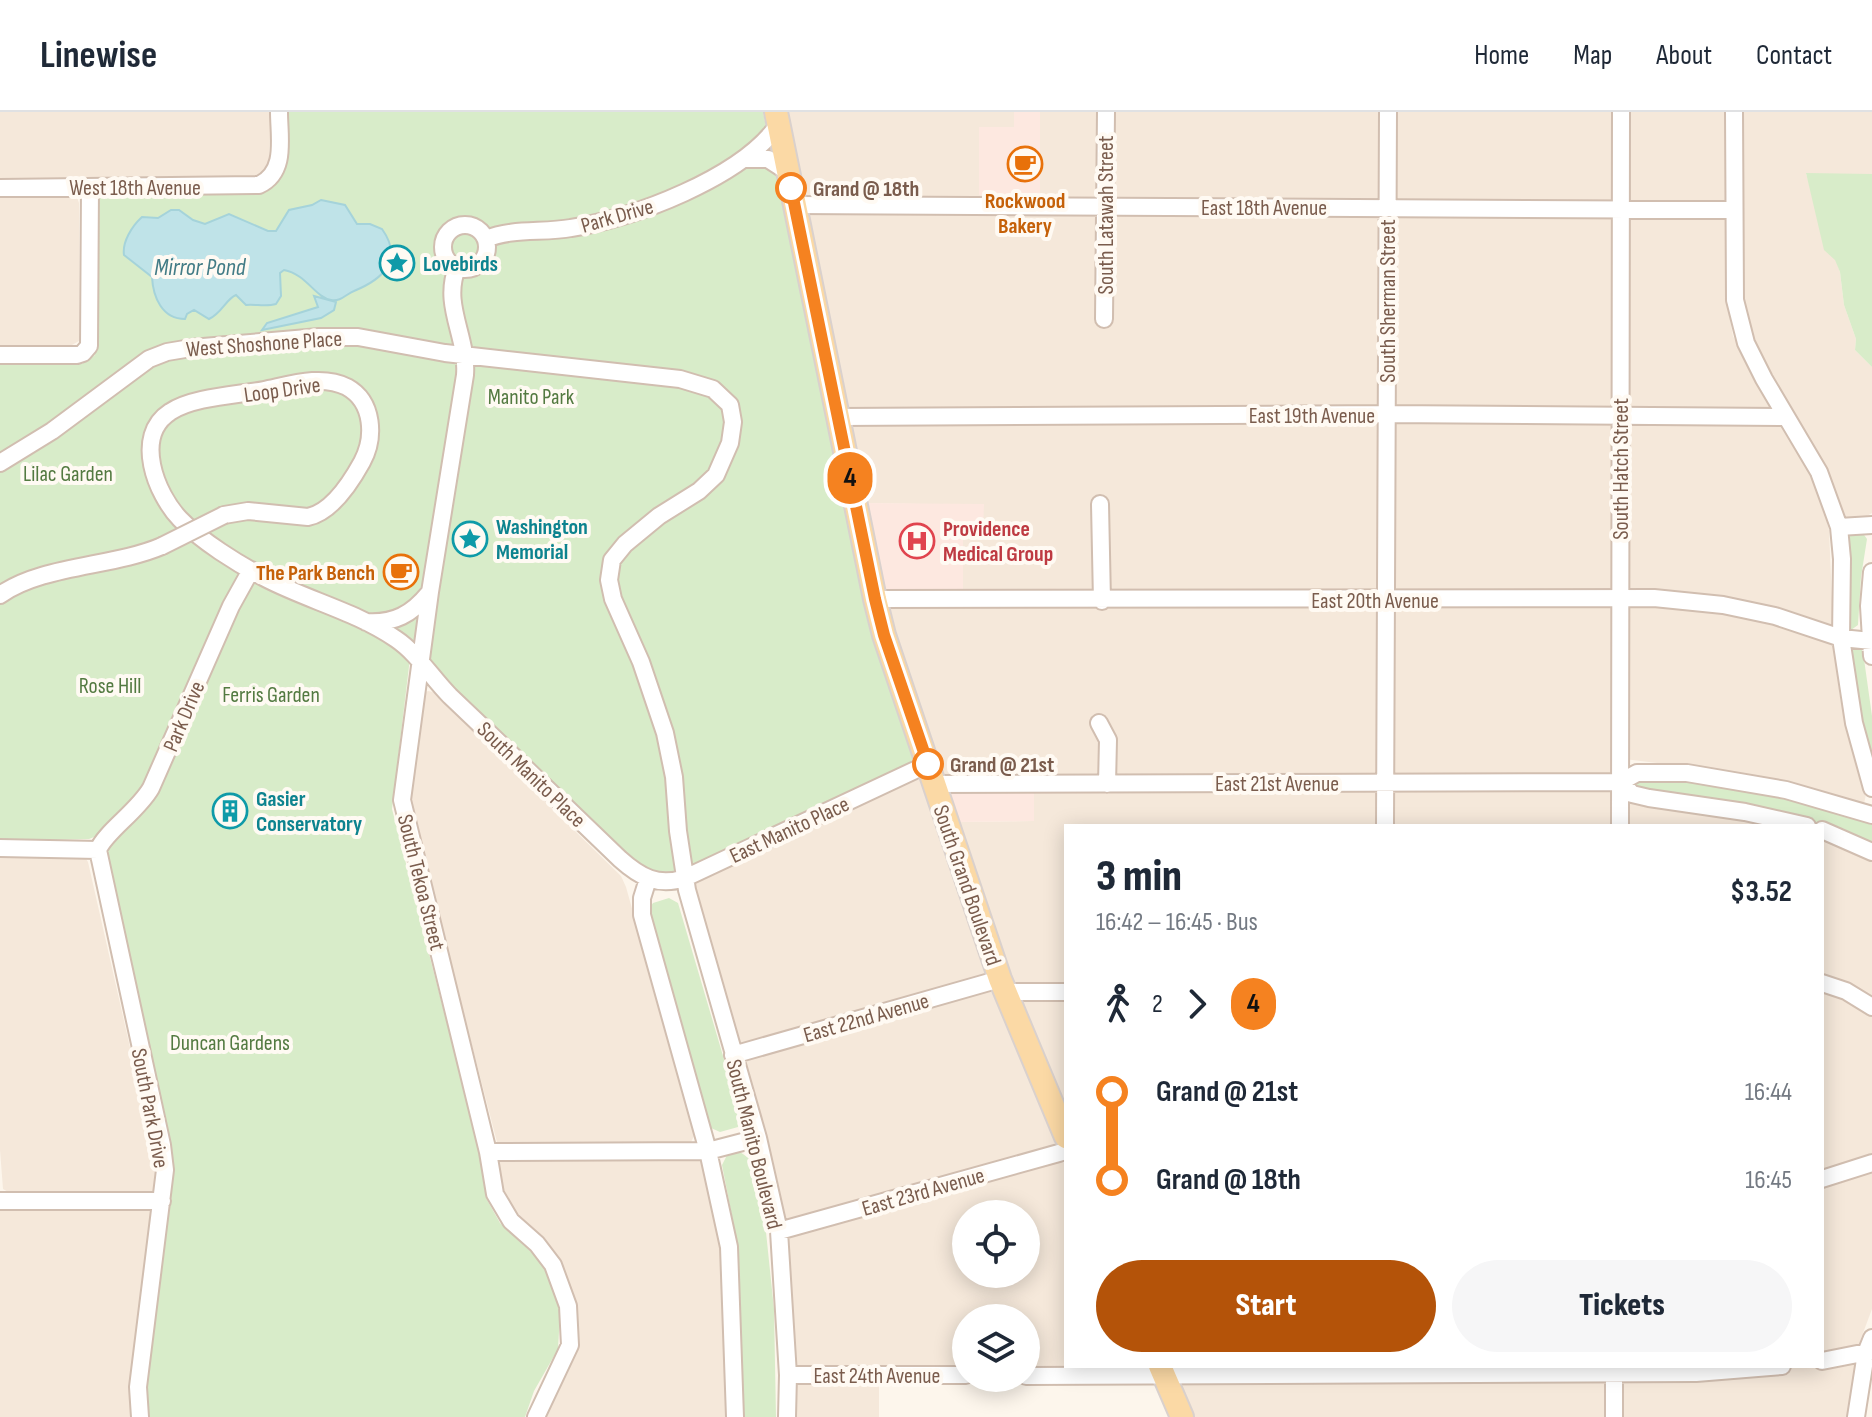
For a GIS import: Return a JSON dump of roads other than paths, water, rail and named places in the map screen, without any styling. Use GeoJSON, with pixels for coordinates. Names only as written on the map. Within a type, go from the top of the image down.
{"type":"FeatureCollection","features":[{"type":"Feature","properties":{"kind":"main road","name":"South Grand Boulevard"},"geometry":{"type":"LineString","coordinates":[[777,119],[884,635],[1002,985],[1064,1132]]}},
{"type":"Feature","properties":{"kind":"main road"},"geometry":{"type":"LineString","coordinates":[[1162,1371],[1182,1417]]}},
{"type":"Feature","properties":{"kind":"street","name":"West 18th Avenue"},"geometry":{"type":"LineString","coordinates":[[0,188],[250,187],[268,181],[275,172],[279,161],[279,112]]}},
{"type":"Feature","properties":{"kind":"street","name":"South Latawah Street"},"geometry":{"type":"LineString","coordinates":[[1104,319],[1106,112]]}},
{"type":"Feature","properties":{"kind":"street","name":"South Sherman Street"},"geometry":{"type":"LineString","coordinates":[[1385,824],[1388,112]]}},
{"type":"Feature","properties":{"kind":"street","name":"South Hatch Street"},"geometry":{"type":"LineString","coordinates":[[1620,824],[1621,112]]}},
{"type":"Feature","properties":{"kind":"street"},"geometry":{"type":"LineString","coordinates":[[1734,112],[1735,300],[1746,343],[1819,472],[1839,527],[1842,559],[1841,638],[1854,723],[1872,788]]}},
{"type":"Feature","properties":{"kind":"street","name":"Park Drive"},"geometry":{"type":"LineString","coordinates":[[486,239],[503,233],[572,228],[631,215],[677,196],[761,146],[777,119]]}},
{"type":"Feature","properties":{"kind":"street"},"geometry":{"type":"LineString","coordinates":[[739,160],[768,159],[788,172]]}},
{"type":"Feature","properties":{"kind":"street"},"geometry":{"type":"LineString","coordinates":[[0,355],[77,355],[86,351],[91,335],[90,187]]}},
{"type":"Feature","properties":{"kind":"street","name":"East 18th Avenue"},"geometry":{"type":"LineString","coordinates":[[795,205],[1733,210]]}},
{"type":"Feature","properties":{"kind":"street"},"geometry":{"type":"LineString","coordinates":[[466,224],[478,229],[486,239],[487,251],[481,263],[469,269],[457,268],[444,255],[443,243],[448,232],[466,224]]}},
{"type":"Feature","properties":{"kind":"street","name":"South Tekoa Street"},"geometry":{"type":"LineString","coordinates":[[457,268],[451,284],[451,301],[465,355],[465,380],[430,592],[402,800],[488,1152],[495,1194],[511,1221],[537,1244],[553,1265],[568,1306],[570,1345],[536,1417]]}},
{"type":"Feature","properties":{"kind":"street","name":"West Shoshone Place"},"geometry":{"type":"LineString","coordinates":[[0,463],[65,422],[142,363],[167,352],[210,346],[340,336],[465,355],[680,379],[713,389],[730,405],[733,422],[730,443],[716,475],[699,491],[635,535],[615,556],[610,569],[611,592],[649,683],[672,761],[685,878]]}},
{"type":"Feature","properties":{"kind":"street","name":"Loop Drive"},"geometry":{"type":"LineString","coordinates":[[0,595],[32,579],[162,546],[224,515],[248,511],[308,517],[317,515],[328,507],[356,473],[369,445],[369,419],[357,394],[334,383],[311,382],[183,406],[167,414],[155,428],[151,445],[153,465],[172,508],[192,529],[251,570],[398,640],[420,663]]}},
{"type":"Feature","properties":{"kind":"street","name":"East 19th Avenue"},"geometry":{"type":"LineString","coordinates":[[838,417],[1387,414],[1786,417]]}},
{"type":"Feature","properties":{"kind":"street"},"geometry":{"type":"LineString","coordinates":[[1100,504],[1102,601]]}},
{"type":"Feature","properties":{"kind":"street"},"geometry":{"type":"LineString","coordinates":[[1839,527],[1872,525]]}},
{"type":"Feature","properties":{"kind":"street","name":"Park Drive"},"geometry":{"type":"LineString","coordinates":[[98,850],[151,788],[224,620],[251,570]]}},
{"type":"Feature","properties":{"kind":"street"},"geometry":{"type":"LineString","coordinates":[[1871,646],[1869,606],[1872,572]]}},
{"type":"Feature","properties":{"kind":"street","name":"Loop Drive"},"geometry":{"type":"LineString","coordinates":[[361,621],[385,622],[400,618],[412,611],[430,592]]}},
{"type":"Feature","properties":{"kind":"street","name":"East 20th Avenue"},"geometry":{"type":"LineString","coordinates":[[875,599],[1654,598],[1723,605],[1775,616],[1871,646]]}},
{"type":"Feature","properties":{"kind":"street","name":"South Manito Place"},"geometry":{"type":"LineString","coordinates":[[420,663],[609,849],[648,879]]}},
{"type":"Feature","properties":{"kind":"street"},"geometry":{"type":"LineString","coordinates":[[1099,723],[1108,740],[1107,784]]}},
{"type":"Feature","properties":{"kind":"street"},"geometry":{"type":"LineString","coordinates":[[1798,824],[1632,794],[1621,782],[1637,773],[1687,773],[1786,790],[1872,815]]}},
{"type":"Feature","properties":{"kind":"street","name":"East Manito Place"},"geometry":{"type":"LineString","coordinates":[[648,879],[667,882],[685,878],[931,774]]}},
{"type":"Feature","properties":{"kind":"street","name":"East 21st Avenue"},"geometry":{"type":"LineString","coordinates":[[931,774],[1107,784],[1621,782]]}},
{"type":"Feature","properties":{"kind":"street"},"geometry":{"type":"LineString","coordinates":[[1824,831],[1872,852]]}},
{"type":"Feature","properties":{"kind":"street"},"geometry":{"type":"LineString","coordinates":[[0,848],[98,850]]}},
{"type":"Feature","properties":{"kind":"street","name":"South Park Drive"},"geometry":{"type":"LineString","coordinates":[[98,850],[165,1170],[138,1387],[140,1417]]}},
{"type":"Feature","properties":{"kind":"street","name":"South Manito Boulevard"},"geometry":{"type":"LineString","coordinates":[[685,878],[758,1138],[779,1231],[788,1375],[787,1417]]}},
{"type":"Feature","properties":{"kind":"street"},"geometry":{"type":"LineString","coordinates":[[648,879],[642,898],[642,915],[708,1151],[729,1247],[735,1417]]}},
{"type":"Feature","properties":{"kind":"street"},"geometry":{"type":"LineString","coordinates":[[1824,984],[1846,991],[1872,1007]]}},
{"type":"Feature","properties":{"kind":"street","name":"East 22nd Avenue"},"geometry":{"type":"LineString","coordinates":[[733,1055],[1002,985],[1064,992]]}},
{"type":"Feature","properties":{"kind":"street"},"geometry":{"type":"LineString","coordinates":[[488,1152],[708,1151],[758,1138]]}},
{"type":"Feature","properties":{"kind":"street","name":"East 23rd Avenue"},"geometry":{"type":"LineString","coordinates":[[779,1231],[1064,1152]]}},
{"type":"Feature","properties":{"kind":"street"},"geometry":{"type":"LineString","coordinates":[[1824,1178],[1872,1163]]}},
{"type":"Feature","properties":{"kind":"street"},"geometry":{"type":"LineString","coordinates":[[0,1201],[162,1201]]}},
{"type":"Feature","properties":{"kind":"street"},"geometry":{"type":"LineString","coordinates":[[1824,1360],[1870,1347],[1856,1417]]}},
{"type":"Feature","properties":{"kind":"street"},"geometry":{"type":"LineString","coordinates":[[1040,1375],[1162,1371],[1614,1370],[1696,1373],[1757,1368]]}},
{"type":"Feature","properties":{"kind":"street"},"geometry":{"type":"LineString","coordinates":[[1614,1370],[1614,1417]]}},
{"type":"Feature","properties":{"kind":"street","name":"East 24th Avenue"},"geometry":{"type":"LineString","coordinates":[[788,1375],[952,1375]]}},
{"type":"Feature","properties":{"kind":"water","name":"Mirror Pond"},"geometry":{"type":"Polygon","coordinates":[[[321,200],[345,205],[357,224],[370,224],[382,229],[391,250],[387,267],[374,281],[338,300],[320,295],[299,276],[284,270],[280,273],[281,296],[276,304],[246,305],[236,295],[209,319],[194,310],[185,319],[177,318],[160,306],[152,277],[124,255],[128,234],[142,217],[158,218],[171,210],[179,210],[205,224],[229,214],[268,231],[276,231],[289,210],[321,200]]]}},
{"type":"Feature","properties":{"kind":"water"},"geometry":{"type":"Polygon","coordinates":[[[314,296],[336,302],[334,310],[321,318],[262,330],[267,323],[318,307],[314,296]]]}},
{"type":"Feature","properties":{"kind":"place","name":"Rockwood Bakery"},"geometry":{"type":"Point","coordinates":[1025,164]}},
{"type":"Feature","properties":{"kind":"place","name":"Grand @ 18th"},"geometry":{"type":"Point","coordinates":[791,188]}},
{"type":"Feature","properties":{"kind":"place","name":"Lovebirds"},"geometry":{"type":"Point","coordinates":[397,263]}},
{"type":"Feature","properties":{"kind":"place","name":"Washington Memorial"},"geometry":{"type":"Point","coordinates":[470,539]}},
{"type":"Feature","properties":{"kind":"place","name":"Providence Medical Group"},"geometry":{"type":"Point","coordinates":[917,541]}},
{"type":"Feature","properties":{"kind":"place","name":"The Park Bench"},"geometry":{"type":"Point","coordinates":[401,572]}},
{"type":"Feature","properties":{"kind":"place","name":"Grand @ 21st"},"geometry":{"type":"Point","coordinates":[928,764]}},
{"type":"Feature","properties":{"kind":"place","name":"Gasier Conservatory"},"geometry":{"type":"Point","coordinates":[230,811]}},
{"type":"Feature","properties":{"kind":"park label","name":"Manito Park"},"geometry":{"type":"Point","coordinates":[531,396]}},
{"type":"Feature","properties":{"kind":"park label","name":"Lilac Garden"},"geometry":{"type":"Point","coordinates":[68,473]}},
{"type":"Feature","properties":{"kind":"park label","name":"Rose Hill"},"geometry":{"type":"Point","coordinates":[110,685]}},
{"type":"Feature","properties":{"kind":"park label","name":"Ferris Garden"},"geometry":{"type":"Point","coordinates":[271,694]}},
{"type":"Feature","properties":{"kind":"park label","name":"Duncan Gardens"},"geometry":{"type":"Point","coordinates":[230,1042]}}]}
